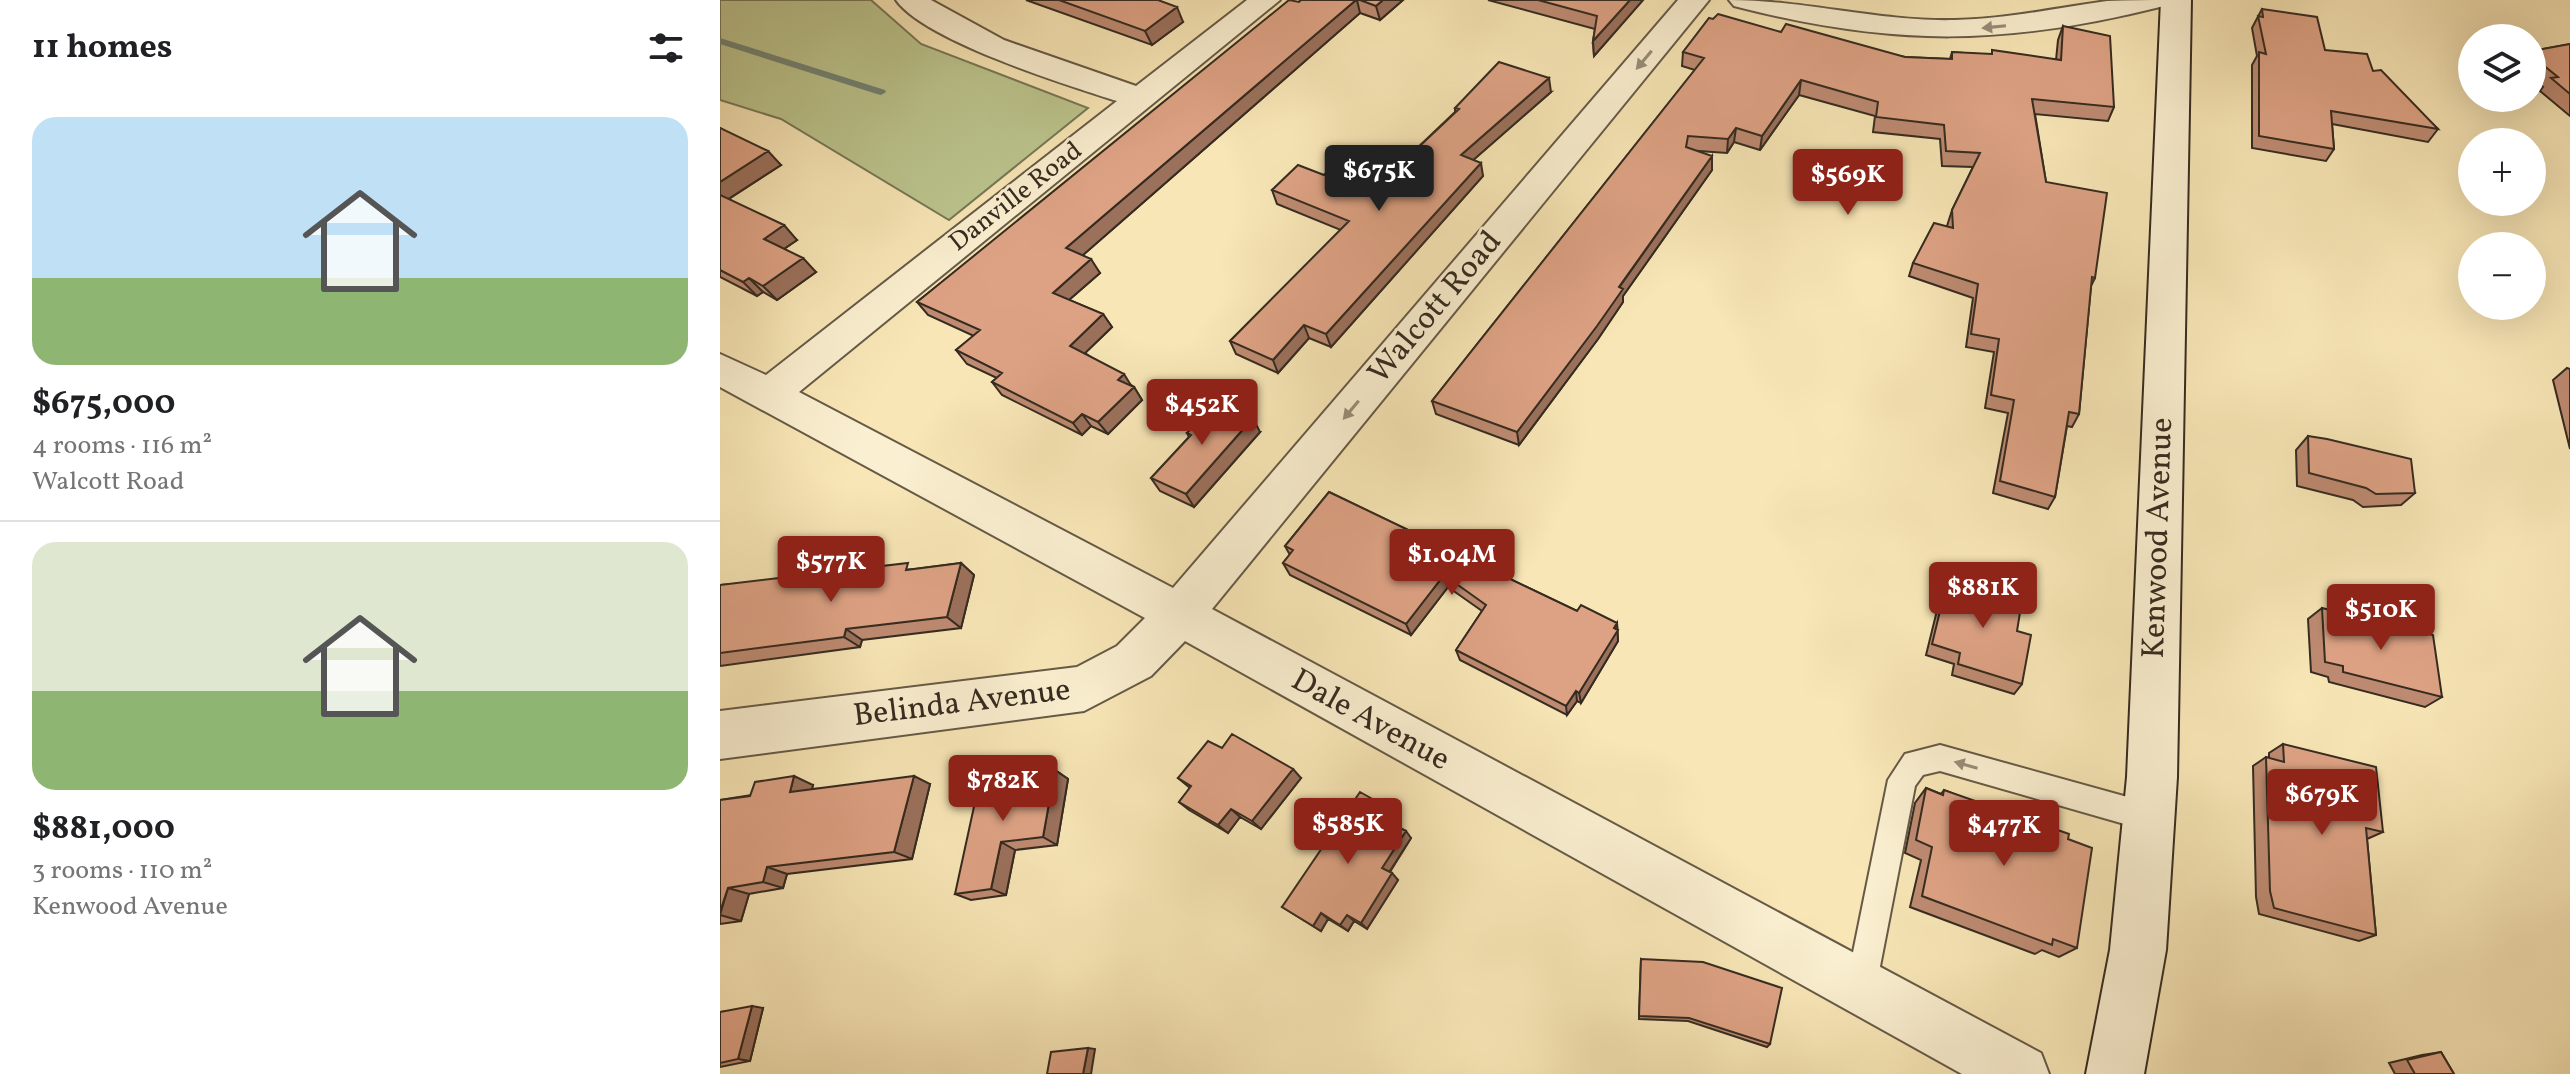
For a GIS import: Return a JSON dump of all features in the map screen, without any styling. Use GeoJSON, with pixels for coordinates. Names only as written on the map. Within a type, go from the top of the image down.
{"type":"FeatureCollection","features":[{"type":"Feature","properties":{"kind":"street"},"geometry":{"type":"LineString","coordinates":[[911,0],[940,21],[1006,52],[1142,98]]}},
{"type":"Feature","properties":{"kind":"street","name":"Danville Road"},"geometry":{"type":"LineString","coordinates":[[768,395],[1265,0]]}},
{"type":"Feature","properties":{"kind":"street","name":"Walcott Road"},"geometry":{"type":"LineString","coordinates":[[1178,616],[1694,0]]}},
{"type":"Feature","properties":{"kind":"street"},"geometry":{"type":"LineString","coordinates":[[1744,0],[1832,21],[1958,30],[2037,22],[2154,0]]}},
{"type":"Feature","properties":{"kind":"street","name":"Kenwood Avenue"},"geometry":{"type":"LineString","coordinates":[[2115,1074],[2138,950],[2149,817],[2176,0]]}},
{"type":"Feature","properties":{"kind":"street","name":"Dale Avenue"},"geometry":{"type":"LineString","coordinates":[[720,369],[968,499],[2020,1074]]}},
{"type":"Feature","properties":{"kind":"street","name":"Belinda Avenue"},"geometry":{"type":"LineString","coordinates":[[720,735],[1084,689],[1134,661],[1178,616]]}},
{"type":"Feature","properties":{"kind":"lane"},"geometry":{"type":"LineString","coordinates":[[1861,987],[1902,780],[1915,763],[1940,758],[2149,817]]}},
{"type":"Feature","properties":{"kind":"green space"},"geometry":{"type":"Polygon","coordinates":[[[720,0],[871,0],[921,44],[1088,108],[949,220],[781,119],[720,100],[720,0]]]}},
{"type":"Feature","properties":{"kind":"building"},"geometry":{"type":"Polygon","coordinates":[[[1059,0],[1158,0],[1177,7],[1145,31],[1059,0]]]}},
{"type":"Feature","properties":{"kind":"building"},"geometry":{"type":"Polygon","coordinates":[[[1289,0],[1356,0],[1066,248],[1091,259],[1053,293],[1103,314],[1070,346],[1124,374],[1118,380],[1134,387],[1098,422],[1082,414],[1073,423],[992,382],[1002,373],[956,350],[980,330],[917,302],[1289,0]]]}},
{"type":"Feature","properties":{"kind":"building"},"geometry":{"type":"Polygon","coordinates":[[[1360,0],[1383,0],[1376,6],[1360,0]]]}},
{"type":"Feature","properties":{"kind":"building"},"geometry":{"type":"Polygon","coordinates":[[[1538,0],[1630,0],[1593,41],[1597,16],[1538,0]]]}},
{"type":"Feature","properties":{"kind":"building"},"geometry":{"type":"Polygon","coordinates":[[[2262,9],[2317,17],[2325,50],[2367,54],[2373,71],[2381,70],[2438,129],[2331,111],[2334,149],[2259,136],[2259,52],[2266,54],[2258,16],[2263,17],[2262,9]]]}},
{"type":"Feature","properties":{"kind":"building"},"geometry":{"type":"Polygon","coordinates":[[[1718,14],[1781,32],[1786,24],[1905,57],[1952,59],[1952,52],[1992,54],[1992,50],[2061,60],[2063,26],[2110,36],[2114,107],[2032,99],[2046,182],[2107,193],[2095,278],[2092,277],[2079,414],[2069,412],[2055,497],[2000,481],[2014,400],[1991,395],[1999,339],[1971,334],[1978,284],[1913,263],[1934,223],[1953,228],[1952,210],[1980,153],[1946,151],[1944,125],[1876,117],[1878,102],[1801,80],[1762,136],[1736,128],[1728,139],[1688,136],[1686,147],[1712,156],[1619,287],[1623,289],[1597,326],[1517,432],[1432,401],[1704,58],[1683,52],[1709,18],[1713,19],[1718,14]]]}},
{"type":"Feature","properties":{"kind":"building"},"geometry":{"type":"Polygon","coordinates":[[[2570,44],[2570,94],[2551,78],[2558,77],[2546,67],[2546,48],[2570,44]]]}},
{"type":"Feature","properties":{"kind":"building"},"geometry":{"type":"Polygon","coordinates":[[[1499,62],[1549,78],[1461,155],[1481,163],[1326,334],[1304,325],[1273,360],[1230,341],[1349,221],[1272,190],[1298,165],[1324,175],[1343,157],[1391,173],[1459,109],[1455,108],[1499,62]]]}},
{"type":"Feature","properties":{"kind":"building"},"geometry":{"type":"Polygon","coordinates":[[[720,128],[768,151],[720,182],[720,128]]]}},
{"type":"Feature","properties":{"kind":"building"},"geometry":{"type":"Polygon","coordinates":[[[720,195],[784,225],[764,239],[803,258],[763,286],[749,278],[743,282],[720,270],[720,195]]]}},
{"type":"Feature","properties":{"kind":"building"},"geometry":{"type":"Polygon","coordinates":[[[1216,402],[1253,418],[1186,494],[1151,478],[1191,435],[1187,433],[1216,402]]]}},
{"type":"Feature","properties":{"kind":"building"},"geometry":{"type":"Polygon","coordinates":[[[2308,436],[2411,459],[2415,493],[2376,494],[2366,488],[2309,473],[2308,436]]]}},
{"type":"Feature","properties":{"kind":"building"},"geometry":{"type":"Polygon","coordinates":[[[1329,492],[1577,611],[1581,605],[1617,623],[1614,628],[1618,630],[1579,693],[1576,691],[1566,706],[1456,650],[1486,605],[1444,575],[1406,624],[1283,563],[1293,550],[1285,546],[1329,492]]]}},
{"type":"Feature","properties":{"kind":"building"},"geometry":{"type":"Polygon","coordinates":[[[908,563],[906,570],[961,563],[947,617],[846,629],[844,637],[720,653],[720,585],[908,563]]]}},
{"type":"Feature","properties":{"kind":"building"},"geometry":{"type":"Polygon","coordinates":[[[1948,578],[2022,600],[2017,631],[2031,635],[2022,684],[1958,664],[1960,653],[1932,644],[1948,578]]]}},
{"type":"Feature","properties":{"kind":"building"},"geometry":{"type":"Polygon","coordinates":[[[2322,608],[2433,635],[2442,697],[2343,672],[2343,666],[2325,662],[2322,608]]]}},
{"type":"Feature","properties":{"kind":"building"},"geometry":{"type":"Polygon","coordinates":[[[1232,734],[1293,769],[1252,821],[1231,809],[1218,825],[1179,802],[1191,786],[1178,778],[1208,741],[1222,748],[1232,734]]]}},
{"type":"Feature","properties":{"kind":"building"},"geometry":{"type":"Polygon","coordinates":[[[2283,744],[2376,767],[2383,832],[2366,828],[2376,935],[2274,908],[2270,891],[2266,757],[2284,762],[2283,744]]]}},
{"type":"Feature","properties":{"kind":"building"},"geometry":{"type":"Polygon","coordinates":[[[1055,770],[1043,837],[1001,842],[991,889],[955,894],[980,779],[1055,770]]]}},
{"type":"Feature","properties":{"kind":"building"},"geometry":{"type":"Polygon","coordinates":[[[794,776],[790,792],[914,776],[894,852],[767,867],[763,882],[728,888],[720,912],[720,800],[750,796],[755,782],[794,776]]]}},
{"type":"Feature","properties":{"kind":"building"},"geometry":{"type":"Polygon","coordinates":[[[1926,788],[1943,795],[1944,790],[2069,834],[2068,839],[2092,848],[2077,948],[2053,939],[2052,945],[1922,896],[1932,847],[1916,840],[1926,788]]]}},
{"type":"Feature","properties":{"kind":"building"},"geometry":{"type":"Polygon","coordinates":[[[1360,792],[1390,809],[1383,819],[1406,831],[1382,868],[1392,873],[1361,923],[1347,915],[1340,925],[1321,913],[1313,926],[1282,907],[1360,792]]]}},
{"type":"Feature","properties":{"kind":"building"},"geometry":{"type":"Polygon","coordinates":[[[1641,959],[1703,962],[1782,988],[1770,1044],[1689,1018],[1639,1016],[1641,959]]]}},
{"type":"Feature","properties":{"kind":"building"},"geometry":{"type":"Polygon","coordinates":[[[752,1006],[738,1059],[720,1063],[720,1012],[752,1006]]]}},
{"type":"Feature","properties":{"kind":"building"},"geometry":{"type":"Polygon","coordinates":[[[1088,1048],[1083,1074],[1047,1074],[1051,1052],[1088,1048]]]}},
{"type":"Feature","properties":{"kind":"building"},"geometry":{"type":"Polygon","coordinates":[[[2441,1052],[2454,1074],[2415,1074],[2407,1060],[2441,1052]]]}},
{"type":"Feature","properties":{"kind":"waterway"},"geometry":{"type":"LineString","coordinates":[[720,41],[881,92]]}}]}
